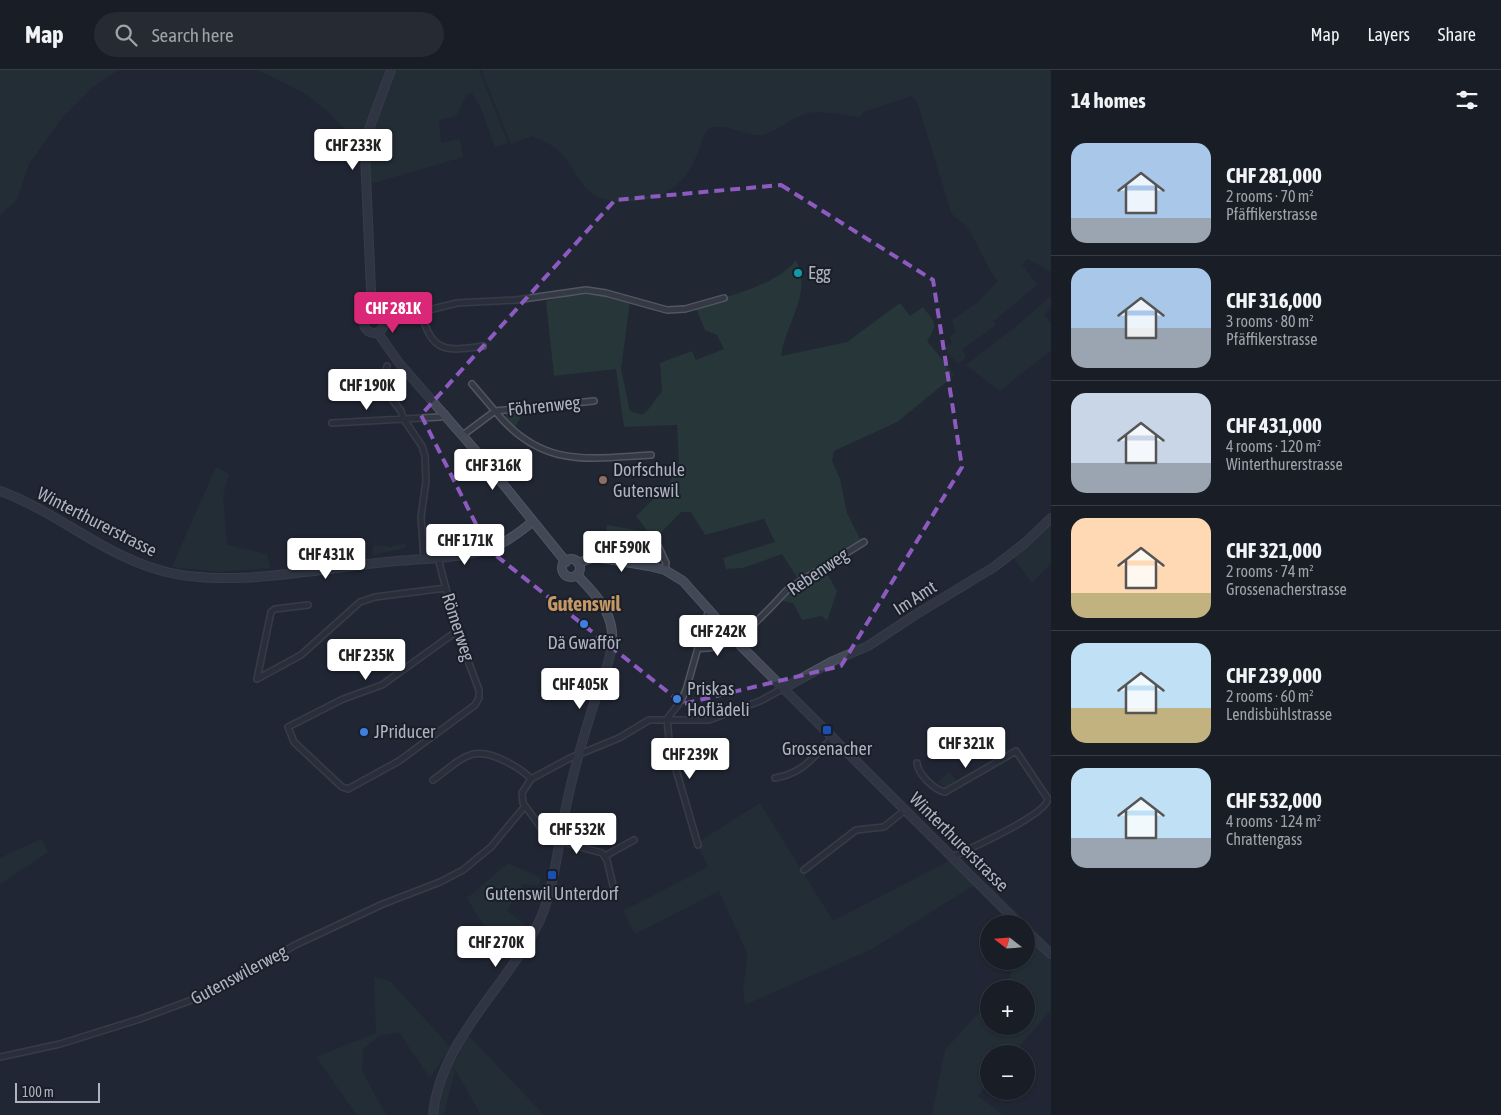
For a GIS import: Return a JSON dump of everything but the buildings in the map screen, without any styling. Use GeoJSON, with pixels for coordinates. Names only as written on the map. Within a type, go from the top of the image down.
{"type":"FeatureCollection","features":[{"type":"Feature","properties":{"kind":"main road"},"geometry":{"type":"LineString","coordinates":[[372,313],[369,283],[365,154],[370,129],[391,70]]}},
{"type":"Feature","properties":{"kind":"main road"},"geometry":{"type":"LineString","coordinates":[[372,313],[380,314],[384,321],[384,326],[378,333],[370,333],[364,327],[365,318],[372,313]]}},
{"type":"Feature","properties":{"kind":"main road"},"geometry":{"type":"LineString","coordinates":[[378,333],[399,363],[463,435],[566,562]]}},
{"type":"Feature","properties":{"kind":"main road","name":"Winterthurerstrasse"},"geometry":{"type":"LineString","coordinates":[[0,491],[34,506],[123,556],[155,569],[180,575],[233,577],[438,558],[490,549],[508,540],[532,522]]}},
{"type":"Feature","properties":{"kind":"main road","name":"Im Amt"},"geometry":{"type":"LineString","coordinates":[[784,688],[833,661],[868,646],[994,567],[1026,543],[1051,518]]}},
{"type":"Feature","properties":{"kind":"main road","name":"Winterthurerstrasse"},"geometry":{"type":"LineString","coordinates":[[578,563],[595,557],[665,570],[683,581],[709,609],[732,639],[834,737],[1010,915]]}},
{"type":"Feature","properties":{"kind":"main road"},"geometry":{"type":"LineString","coordinates":[[572,560],[578,563],[580,568],[577,575],[571,577],[565,574],[562,568],[566,562],[572,560]]}},
{"type":"Feature","properties":{"kind":"main road"},"geometry":{"type":"LineString","coordinates":[[432,1115],[436,1095],[457,1047],[539,922],[547,901],[577,755],[609,659],[612,642],[611,625],[604,608],[577,575]]}},
{"type":"Feature","properties":{"kind":"main road"},"geometry":{"type":"LineString","coordinates":[[1035,939],[1051,954]]}},
{"type":"Feature","properties":{"kind":"street"},"geometry":{"type":"LineString","coordinates":[[384,321],[457,302],[516,300],[586,290],[606,293],[667,310],[685,309],[724,298]]}},
{"type":"Feature","properties":{"kind":"street"},"geometry":{"type":"LineString","coordinates":[[421,312],[428,335],[439,346],[461,348],[484,346]]}},
{"type":"Feature","properties":{"kind":"street"},"geometry":{"type":"LineString","coordinates":[[387,366],[383,378],[388,396],[401,411],[403,418],[422,446],[425,456],[426,481],[421,526],[424,559]]}},
{"type":"Feature","properties":{"kind":"street"},"geometry":{"type":"LineString","coordinates":[[472,384],[495,411],[524,440],[556,455],[580,459],[651,455]]}},
{"type":"Feature","properties":{"kind":"street","name":"Föhrenweg"},"geometry":{"type":"LineString","coordinates":[[495,411],[594,401]]}},
{"type":"Feature","properties":{"kind":"street"},"geometry":{"type":"LineString","coordinates":[[463,435],[495,411]]}},
{"type":"Feature","properties":{"kind":"street"},"geometry":{"type":"LineString","coordinates":[[332,423],[440,417],[445,414]]}},
{"type":"Feature","properties":{"kind":"street"},"geometry":{"type":"LineString","coordinates":[[655,539],[666,563],[665,570]]}},
{"type":"Feature","properties":{"kind":"street","name":"Rebenweg"},"geometry":{"type":"LineString","coordinates":[[699,648],[712,648],[732,639],[769,610],[788,588],[864,542]]}},
{"type":"Feature","properties":{"kind":"street","name":"Römerweg"},"geometry":{"type":"LineString","coordinates":[[438,558],[457,631],[479,690],[479,696],[475,705],[399,761],[348,789],[342,787],[294,742],[288,727],[343,699],[382,685],[457,631]]}},
{"type":"Feature","properties":{"kind":"street"},"geometry":{"type":"LineString","coordinates":[[308,605],[275,609],[271,612],[257,678],[297,658],[360,602],[375,597],[446,588]]}},
{"type":"Feature","properties":{"kind":"street"},"geometry":{"type":"LineString","coordinates":[[698,845],[670,749],[667,719],[683,697],[709,609]]}},
{"type":"Feature","properties":{"kind":"street"},"geometry":{"type":"LineString","coordinates":[[615,894],[605,856],[598,851],[559,839],[544,832],[525,806],[522,793],[531,779],[577,755],[619,738],[649,720],[692,721],[718,718],[784,688]]}},
{"type":"Feature","properties":{"kind":"street"},"geometry":{"type":"LineString","coordinates":[[775,778],[791,775],[814,758],[834,737]]}},
{"type":"Feature","properties":{"kind":"street"},"geometry":{"type":"LineString","coordinates":[[917,763],[917,769],[929,782],[939,791],[945,792],[1016,751],[1046,796],[1048,802],[1044,807],[1009,830],[952,857]]}},
{"type":"Feature","properties":{"kind":"street"},"geometry":{"type":"LineString","coordinates":[[433,780],[466,756],[480,752],[493,755],[521,769],[531,779]]}},
{"type":"Feature","properties":{"kind":"street","name":"Gutenswilerweg"},"geometry":{"type":"LineString","coordinates":[[0,1057],[60,1044],[201,998],[295,945],[383,904],[440,882],[468,866],[492,847],[525,806]]}},
{"type":"Feature","properties":{"kind":"street"},"geometry":{"type":"LineString","coordinates":[[804,870],[856,830],[884,827],[905,810]]}},
{"type":"Feature","properties":{"kind":"street"},"geometry":{"type":"LineString","coordinates":[[605,856],[634,840]]}},
{"type":"Feature","properties":{"kind":"highlighted area"},"geometry":{"type":"Polygon","coordinates":[[[781,185],[933,280],[962,467],[841,666],[683,704],[489,550],[421,415],[615,200],[781,185]]]}},
{"type":"Feature","properties":{"kind":"shaded area"},"geometry":{"type":"Polygon","coordinates":[[[0,70],[118,70],[92,88],[62,118],[29,164],[17,200],[0,215],[0,70]]]}},
{"type":"Feature","properties":{"kind":"shaded area"},"geometry":{"type":"Polygon","coordinates":[[[258,70],[386,70],[361,146],[327,111],[306,94],[258,70]]]}},
{"type":"Feature","properties":{"kind":"shaded area"},"geometry":{"type":"Polygon","coordinates":[[[395,70],[479,70],[508,143],[495,147],[480,106],[472,93],[467,94],[456,116],[439,120],[441,143],[460,139],[463,157],[370,184],[368,153],[372,131],[395,70]]]}},
{"type":"Feature","properties":{"kind":"shaded area"},"geometry":{"type":"Polygon","coordinates":[[[481,70],[1051,70],[1051,272],[1028,259],[1022,264],[1037,285],[994,321],[996,325],[962,349],[966,358],[958,364],[944,348],[952,342],[949,337],[955,332],[952,320],[977,303],[998,281],[970,232],[951,212],[917,101],[911,96],[863,112],[861,117],[808,113],[796,117],[766,134],[760,135],[714,127],[705,134],[692,166],[675,186],[656,197],[637,201],[618,201],[594,195],[582,184],[559,151],[546,142],[532,136],[511,144],[481,70]]]}},
{"type":"Feature","properties":{"kind":"shaded area"},"geometry":{"type":"Polygon","coordinates":[[[796,260],[802,284],[797,308],[781,356],[847,342],[900,303],[910,316],[923,307],[933,320],[934,327],[927,341],[955,375],[897,422],[834,451],[832,461],[840,479],[847,513],[861,541],[824,568],[837,591],[827,621],[822,616],[802,620],[793,603],[782,601],[798,579],[782,554],[743,568],[726,569],[723,558],[775,542],[764,519],[705,535],[691,512],[681,512],[654,540],[636,516],[667,486],[679,465],[677,425],[624,427],[616,369],[554,376],[546,301],[567,297],[599,295],[630,301],[621,369],[630,411],[642,415],[662,392],[660,363],[692,351],[696,360],[724,349],[717,335],[705,330],[695,306],[735,295],[764,283],[777,277],[796,260]]]}},
{"type":"Feature","properties":{"kind":"shaded area"},"geometry":{"type":"Polygon","coordinates":[[[1051,296],[1051,307],[1044,315],[1051,324],[1051,350],[1000,391],[966,365],[1020,323],[1051,296]]]}},
{"type":"Feature","properties":{"kind":"shaded area"},"geometry":{"type":"Polygon","coordinates":[[[523,411],[514,429],[505,419],[506,414],[523,411]]]}},
{"type":"Feature","properties":{"kind":"shaded area"},"geometry":{"type":"Polygon","coordinates":[[[216,467],[229,474],[223,496],[227,545],[267,554],[270,568],[220,572],[172,567],[216,467]]]}},
{"type":"Feature","properties":{"kind":"shaded area"},"geometry":{"type":"Polygon","coordinates":[[[1051,522],[1051,563],[1032,583],[1013,557],[1051,522]]]}},
{"type":"Feature","properties":{"kind":"shaded area"},"geometry":{"type":"Polygon","coordinates":[[[607,525],[648,532],[643,557],[603,550],[607,525]]]}},
{"type":"Feature","properties":{"kind":"shaded area"},"geometry":{"type":"Polygon","coordinates":[[[405,543],[405,548],[373,555],[373,545],[390,547],[405,543]]]}},
{"type":"Feature","properties":{"kind":"shaded area"},"geometry":{"type":"Polygon","coordinates":[[[949,772],[958,782],[946,788],[937,782],[949,772]]]}},
{"type":"Feature","properties":{"kind":"shaded area"},"geometry":{"type":"Polygon","coordinates":[[[760,803],[833,921],[949,861],[976,887],[971,887],[872,949],[745,1005],[743,989],[748,955],[719,891],[635,934],[623,911],[708,867],[698,845],[700,841],[760,803]]]}},
{"type":"Feature","properties":{"kind":"shaded area"},"geometry":{"type":"Polygon","coordinates":[[[41,839],[48,852],[0,884],[0,858],[41,839]]]}},
{"type":"Feature","properties":{"kind":"shaded area"},"geometry":{"type":"Polygon","coordinates":[[[508,863],[541,878],[539,886],[523,884],[507,910],[529,929],[523,940],[501,935],[488,928],[467,898],[508,863]]]}},
{"type":"Feature","properties":{"kind":"shaded area"},"geometry":{"type":"Polygon","coordinates":[[[989,885],[1019,915],[1010,915],[982,887],[989,885]]]}},
{"type":"Feature","properties":{"kind":"shaded area"},"geometry":{"type":"Polygon","coordinates":[[[1035,930],[1051,946],[1051,1010],[1035,1029],[1035,980],[1008,980],[1012,970],[1035,970],[1035,930]]]}},
{"type":"Feature","properties":{"kind":"shaded area"},"geometry":{"type":"Polygon","coordinates":[[[374,977],[390,981],[450,1047],[430,1078],[399,1032],[379,1036],[363,1049],[362,1071],[386,1115],[357,1115],[316,1057],[376,1033],[374,977]]]}},
{"type":"Feature","properties":{"kind":"shaded area"},"geometry":{"type":"Polygon","coordinates":[[[980,1011],[980,1035],[1029,1035],[1021,1045],[980,1045],[980,1093],[978,1096],[980,1100],[983,1100],[1003,1115],[932,1115],[945,1050],[980,1011]]]}},
{"type":"Feature","properties":{"kind":"shaded area"},"geometry":{"type":"Polygon","coordinates":[[[468,1035],[544,1115],[481,1115],[455,1069],[444,1115],[437,1115],[442,1085],[468,1035]]]}},
{"type":"Feature","properties":{"kind":"place","name":"Egg"},"geometry":{"type":"Point","coordinates":[798,273]}},
{"type":"Feature","properties":{"kind":"place","name":"Dorfschule Gutenswil"},"geometry":{"type":"Point","coordinates":[603,480]}},
{"type":"Feature","properties":{"kind":"place","name":"Dä Gwafför"},"geometry":{"type":"Point","coordinates":[584,624]}},
{"type":"Feature","properties":{"kind":"place","name":"Priskas Hoflädeli"},"geometry":{"type":"Point","coordinates":[677,699]}},
{"type":"Feature","properties":{"kind":"place","name":"Grossenacher"},"geometry":{"type":"Point","coordinates":[827,730]}},
{"type":"Feature","properties":{"kind":"place","name":"JPriducer"},"geometry":{"type":"Point","coordinates":[364,732]}},
{"type":"Feature","properties":{"kind":"place","name":"Gutenswil Unterdorf"},"geometry":{"type":"Point","coordinates":[552,875]}},
{"type":"Feature","properties":{"kind":"district","name":"Gutenswil"},"geometry":{"type":"Point","coordinates":[584,604]}}]}
